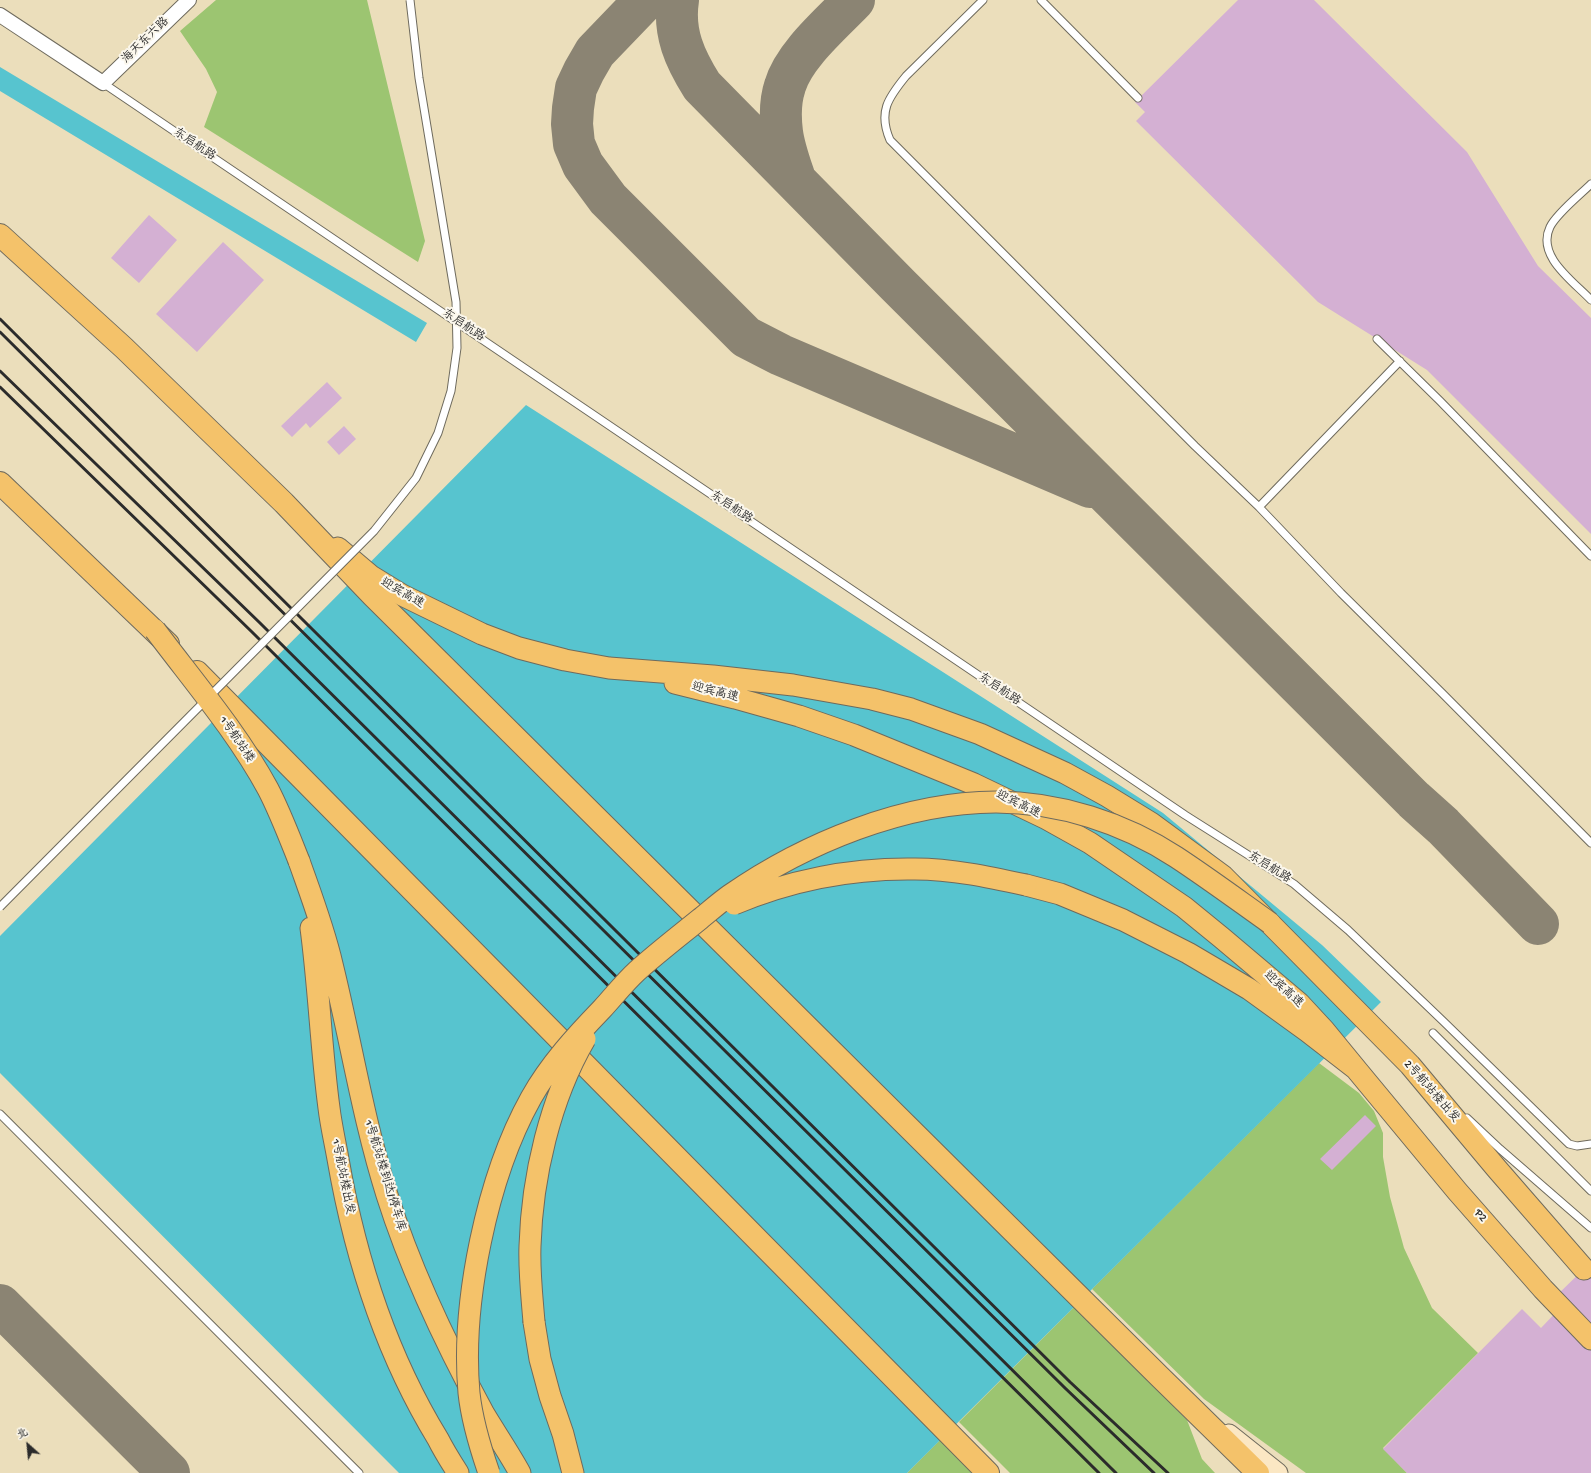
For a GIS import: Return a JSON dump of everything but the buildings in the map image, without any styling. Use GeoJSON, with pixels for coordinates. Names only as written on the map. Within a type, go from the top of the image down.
{"type":"FeatureCollection","features":[{"type":"Feature","properties":{"kind":"highway"},"geometry":{"type":"LineString","coordinates":[[0,235],[124,348],[284,503],[372,595],[1258,1473]]}},
{"type":"Feature","properties":{"kind":"highway"},"geometry":{"type":"LineString","coordinates":[[0,483],[155,630],[988,1473]]}},
{"type":"Feature","properties":{"kind":"main road","name":"迎宾高速"},"geometry":{"type":"LineString","coordinates":[[284,503],[371,576],[402,596],[482,634],[519,648],[565,660],[609,668],[735,698],[799,716],[854,735],[924,763],[974,784],[1047,819],[1090,844],[1184,907],[1299,1003],[1324,1030],[1356,1069]]}},
{"type":"Feature","properties":{"kind":"main road","name":"1号航站楼"},"geometry":{"type":"LineString","coordinates":[[155,630],[229,727],[268,789],[285,824],[299,861]]}},
{"type":"Feature","properties":{"kind":"main road","name":"迎宾高速"},"geometry":{"type":"LineString","coordinates":[[609,668],[713,676],[794,685],[912,709],[980,734],[1065,773],[1107,796],[1151,823],[1223,876],[1270,923]]}},
{"type":"Feature","properties":{"kind":"main road"},"geometry":{"type":"LineString","coordinates":[[490,1473],[475,1427],[470,1395],[468,1364],[469,1330],[478,1255],[500,1170],[515,1132],[531,1098],[549,1070],[575,1036],[634,974],[670,942],[730,895],[788,860],[823,842],[858,829],[908,814],[955,804],[998,802],[1044,806],[1110,823],[1174,856],[1270,923]]}},
{"type":"Feature","properties":{"kind":"main road","name":"1号航站楼出发"},"geometry":{"type":"LineString","coordinates":[[299,861],[305,889],[316,965],[329,1110],[342,1184],[351,1223],[368,1281],[395,1355],[414,1399],[458,1473]]}},
{"type":"Feature","properties":{"kind":"main road","name":"1号航站楼到达/停车库"},"geometry":{"type":"LineString","coordinates":[[299,861],[320,920],[332,963],[363,1107],[387,1196],[424,1289],[448,1342],[485,1414],[520,1473]]}},
{"type":"Feature","properties":{"kind":"main road"},"geometry":{"type":"LineString","coordinates":[[670,942],[705,918],[735,903],[779,886],[816,878],[854,871],[914,869],[949,871],[989,877],[1060,894],[1123,920],[1188,953],[1249,990],[1307,1031],[1356,1069]]}},
{"type":"Feature","properties":{"kind":"main road","name":"2号航站楼出发"},"geometry":{"type":"LineString","coordinates":[[1270,923],[1410,1065],[1497,1169],[1584,1269]]}},
{"type":"Feature","properties":{"kind":"main road"},"geometry":{"type":"LineString","coordinates":[[573,1473],[563,1434],[550,1396],[540,1359],[534,1322],[530,1247],[532,1208],[546,1140],[563,1084],[603,1007]]}},
{"type":"Feature","properties":{"kind":"main road","name":"P2"},"geometry":{"type":"LineString","coordinates":[[1356,1069],[1452,1185],[1543,1289],[1591,1339]]}},
{"type":"Feature","properties":{"kind":"street","name":"海天东六路"},"geometry":{"type":"LineString","coordinates":[[103,83],[189,0]]}},
{"type":"Feature","properties":{"kind":"street","name":"东启航路"},"geometry":{"type":"LineString","coordinates":[[0,15],[103,83]]}},
{"type":"Feature","properties":{"kind":"street"},"geometry":{"type":"LineString","coordinates":[[1185,1401],[1256,1454],[1278,1473]]}},
{"type":"Feature","properties":{"kind":"lane"},"geometry":{"type":"LineString","coordinates":[[0,907],[374,531],[416,478],[438,433],[451,391],[457,348],[456,302],[419,78],[410,0]]}},
{"type":"Feature","properties":{"kind":"lane"},"geometry":{"type":"LineString","coordinates":[[983,0],[906,76],[895,89],[886,103],[884,112],[886,131],[890,140],[1259,507],[1340,594],[1442,693],[1591,843]]}},
{"type":"Feature","properties":{"kind":"lane"},"geometry":{"type":"LineString","coordinates":[[1041,0],[1138,98]]}},
{"type":"Feature","properties":{"kind":"lane","name":"东启航路"},"geometry":{"type":"LineString","coordinates":[[103,83],[1185,815],[1294,884],[1348,930],[1569,1144],[1577,1146],[1591,1144]]}},
{"type":"Feature","properties":{"kind":"lane"},"geometry":{"type":"LineString","coordinates":[[1591,184],[1551,226],[1546,239],[1548,252],[1556,264],[1591,300]]}},
{"type":"Feature","properties":{"kind":"lane"},"geometry":{"type":"LineString","coordinates":[[1377,339],[1591,556]]}},
{"type":"Feature","properties":{"kind":"lane"},"geometry":{"type":"LineString","coordinates":[[1259,507],[1400,361]]}},
{"type":"Feature","properties":{"kind":"lane"},"geometry":{"type":"LineString","coordinates":[[1433,1033],[1591,1191]]}},
{"type":"Feature","properties":{"kind":"lane"},"geometry":{"type":"LineString","coordinates":[[1410,1065],[1500,1149],[1591,1228]]}},
{"type":"Feature","properties":{"kind":"lane"},"geometry":{"type":"LineString","coordinates":[[0,1114],[358,1473]]}},
{"type":"Feature","properties":{"kind":"green space"},"geometry":{"type":"Polygon","coordinates":[[[216,0],[367,0],[425,241],[418,262],[204,127],[217,92],[206,69],[180,31],[216,0]]]}},
{"type":"Feature","properties":{"kind":"green space"},"geometry":{"type":"Polygon","coordinates":[[[1319,1063],[1359,1093],[1374,1111],[1383,1133],[1383,1157],[1390,1197],[1404,1248],[1432,1308],[1478,1353],[1383,1448],[1407,1473],[1306,1473],[1204,1399],[1092,1289],[1319,1063]]]}},
{"type":"Feature","properties":{"kind":"green space"},"geometry":{"type":"Polygon","coordinates":[[[1075,1306],[1187,1420],[1202,1459],[1215,1473],[1010,1473],[959,1422],[1075,1306]]]}},
{"type":"Feature","properties":{"kind":"green space"},"geometry":{"type":"Polygon","coordinates":[[[941,1439],[975,1473],[907,1473],[941,1439]]]}},
{"type":"Feature","properties":{"kind":"water"},"geometry":{"type":"Polygon","coordinates":[[[0,67],[427,323],[416,342],[0,91],[0,67]]]}},
{"type":"Feature","properties":{"kind":"water"},"geometry":{"type":"Polygon","coordinates":[[[526,405],[1163,813],[1322,945],[1381,1002],[907,1473],[399,1473],[0,1073],[0,936],[526,405]]]}},
{"type":"Feature","properties":{"kind":"taxiway"},"geometry":{"type":"LineString","coordinates":[[645,0],[595,52],[576,88],[572,124],[574,144],[583,165],[608,199],[746,337],[781,355],[1090,487]]}},
{"type":"Feature","properties":{"kind":"taxiway"},"geometry":{"type":"LineString","coordinates":[[678,0],[677,24],[679,35],[690,66],[702,86],[898,285],[1414,800],[1443,826],[1538,924]]}},
{"type":"Feature","properties":{"kind":"taxiway"},"geometry":{"type":"LineString","coordinates":[[795,179],[786,150],[781,126],[781,103],[783,92],[790,74],[805,51],[854,0]]}},
{"type":"Feature","properties":{"kind":"taxiway"},"geometry":{"type":"LineString","coordinates":[[0,1305],[169,1473]]}},
{"type":"Feature","properties":{"kind":"railway"},"geometry":{"type":"LineString","coordinates":[[0,319],[1070,1382],[1168,1473]]}},
{"type":"Feature","properties":{"kind":"railway"},"geometry":{"type":"LineString","coordinates":[[0,332],[1065,1388],[1154,1473]]}},
{"type":"Feature","properties":{"kind":"railway"},"geometry":{"type":"LineString","coordinates":[[0,371],[260,623],[1116,1473]]}},
{"type":"Feature","properties":{"kind":"railway"},"geometry":{"type":"LineString","coordinates":[[0,387],[252,632],[1099,1473]]}}]}
